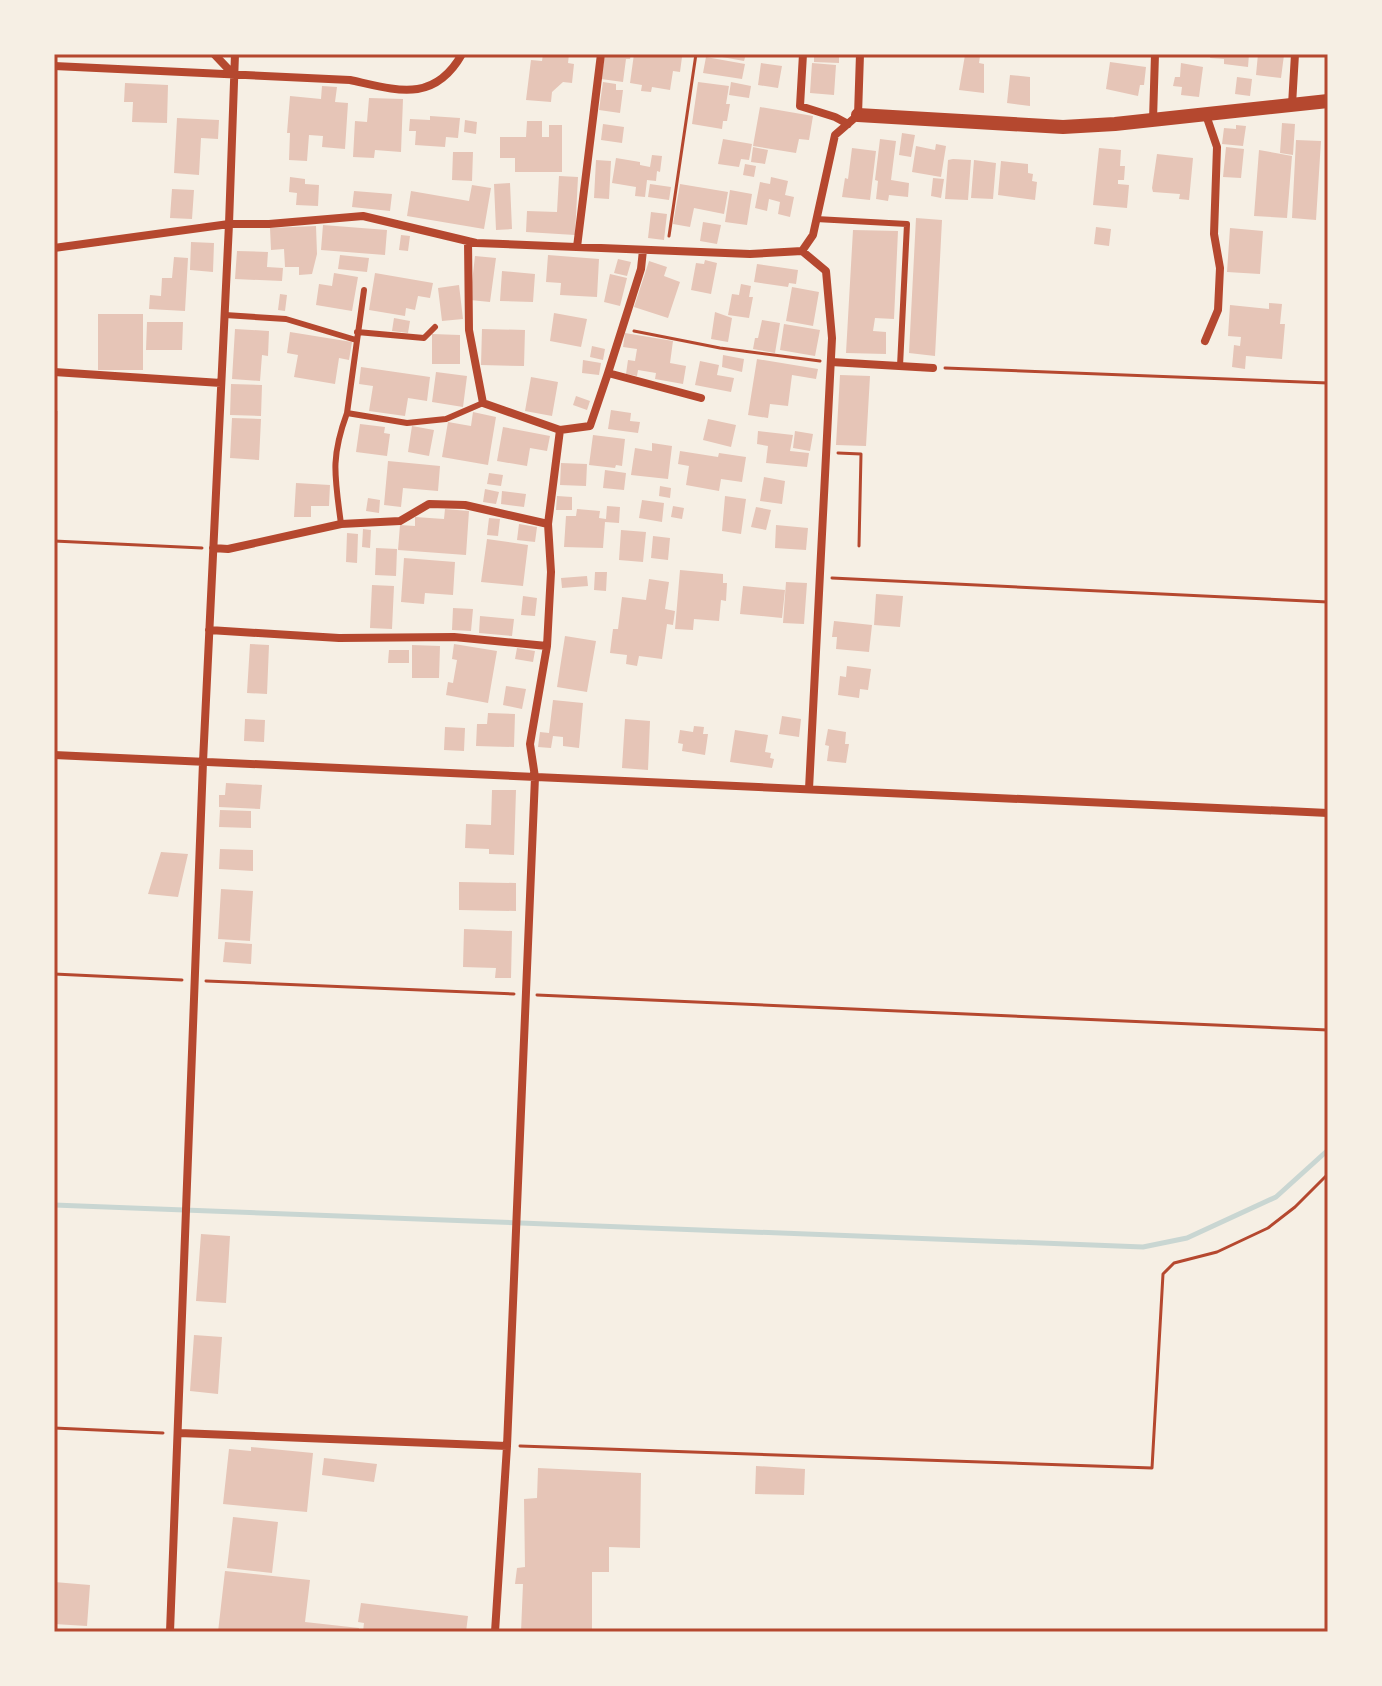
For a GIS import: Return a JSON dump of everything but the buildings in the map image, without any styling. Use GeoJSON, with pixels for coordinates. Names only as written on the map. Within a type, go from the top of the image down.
{"type":"FeatureCollection","features":[{"type":"Feature","properties":{"kind":"street"},"geometry":{"type":"LineString","coordinates":[[214,54],[234,74]]}},
{"type":"Feature","properties":{"kind":"street"},"geometry":{"type":"LineString","coordinates":[[170,1632],[194,980],[235,54]]}},
{"type":"Feature","properties":{"kind":"street"},"geometry":{"type":"LineString","coordinates":[[54,66],[350,80],[418,91],[452,72],[462,54]]}},
{"type":"Feature","properties":{"kind":"street"},"geometry":{"type":"LineString","coordinates":[[577,247],[601,54]]}},
{"type":"Feature","properties":{"kind":"street"},"geometry":{"type":"LineString","coordinates":[[803,54],[800,106],[853,119],[1063,127],[1328,101]]}},
{"type":"Feature","properties":{"kind":"street"},"geometry":{"type":"LineString","coordinates":[[802,251],[813,235],[835,135],[853,119],[860,54]]}},
{"type":"Feature","properties":{"kind":"street"},"geometry":{"type":"LineString","coordinates":[[1153,120],[1155,54]]}},
{"type":"Feature","properties":{"kind":"street"},"geometry":{"type":"LineString","coordinates":[[1292,105],[1295,54]]}},
{"type":"Feature","properties":{"kind":"street"},"geometry":{"type":"LineString","coordinates":[[1205,341],[1218,310],[1220,268],[1214,234],[1217,147],[1206,115]]}},
{"type":"Feature","properties":{"kind":"street"},"geometry":{"type":"LineString","coordinates":[[54,248],[229,224],[363,216],[468,241],[750,254],[802,251],[826,271],[832,338],[809,789]]}},
{"type":"Feature","properties":{"kind":"street"},"geometry":{"type":"LineString","coordinates":[[468,241],[469,330],[483,403],[560,430],[590,426],[641,269],[643,250]]}},
{"type":"Feature","properties":{"kind":"street"},"geometry":{"type":"LineString","coordinates":[[831,362],[933,368]]}},
{"type":"Feature","properties":{"kind":"street"},"geometry":{"type":"LineString","coordinates":[[54,372],[221,383]]}},
{"type":"Feature","properties":{"kind":"street"},"geometry":{"type":"LineString","coordinates":[[608,373],[701,398]]}},
{"type":"Feature","properties":{"kind":"street"},"geometry":{"type":"LineString","coordinates":[[495,1632],[507,1446],[535,777],[530,744],[547,646],[551,572],[548,524],[560,430]]}},
{"type":"Feature","properties":{"kind":"street"},"geometry":{"type":"LineString","coordinates":[[213,548],[228,549],[341,524],[400,521],[429,504],[465,505],[548,524]]}},
{"type":"Feature","properties":{"kind":"street"},"geometry":{"type":"LineString","coordinates":[[209,630],[339,638],[454,637],[547,646]]}},
{"type":"Feature","properties":{"kind":"street"},"geometry":{"type":"LineString","coordinates":[[54,755],[1328,813]]}},
{"type":"Feature","properties":{"kind":"street"},"geometry":{"type":"LineString","coordinates":[[179,1433],[507,1446]]}},
{"type":"Feature","properties":{"kind":"lane"},"geometry":{"type":"LineString","coordinates":[[816,219],[907,224],[900,366]]}},
{"type":"Feature","properties":{"kind":"lane"},"geometry":{"type":"LineString","coordinates":[[341,524],[334,466],[338,438],[347,413],[364,290]]}},
{"type":"Feature","properties":{"kind":"lane"},"geometry":{"type":"LineString","coordinates":[[225,315],[286,319],[357,336],[424,338],[435,327]]}},
{"type":"Feature","properties":{"kind":"lane"},"geometry":{"type":"LineString","coordinates":[[347,413],[407,423],[446,419],[483,403]]}},
{"type":"Feature","properties":{"kind":"path"},"geometry":{"type":"LineString","coordinates":[[667,251],[696,54]]}},
{"type":"Feature","properties":{"kind":"path"},"geometry":{"type":"LineString","coordinates":[[622,328],[757,354],[831,362]]}},
{"type":"Feature","properties":{"kind":"path"},"geometry":{"type":"LineString","coordinates":[[933,368],[1328,383]]}},
{"type":"Feature","properties":{"kind":"path"},"geometry":{"type":"LineString","coordinates":[[826,453],[861,454],[859,546]]}},
{"type":"Feature","properties":{"kind":"path"},"geometry":{"type":"LineString","coordinates":[[54,541],[213,548]]}},
{"type":"Feature","properties":{"kind":"path"},"geometry":{"type":"LineString","coordinates":[[820,577],[1328,602]]}},
{"type":"Feature","properties":{"kind":"path"},"geometry":{"type":"LineString","coordinates":[[54,974],[1328,1030]]}},
{"type":"Feature","properties":{"kind":"path"},"geometry":{"type":"LineString","coordinates":[[507,1446],[1152,1468],[1163,1274],[1174,1263],[1217,1252],[1268,1228],[1295,1207],[1328,1174]]}},
{"type":"Feature","properties":{"kind":"path"},"geometry":{"type":"LineString","coordinates":[[54,1428],[179,1433]]}},
{"type":"Feature","properties":{"kind":"waterway"},"geometry":{"type":"LineString","coordinates":[[54,1205],[1143,1247],[1187,1238],[1276,1197],[1328,1150]]}}]}
